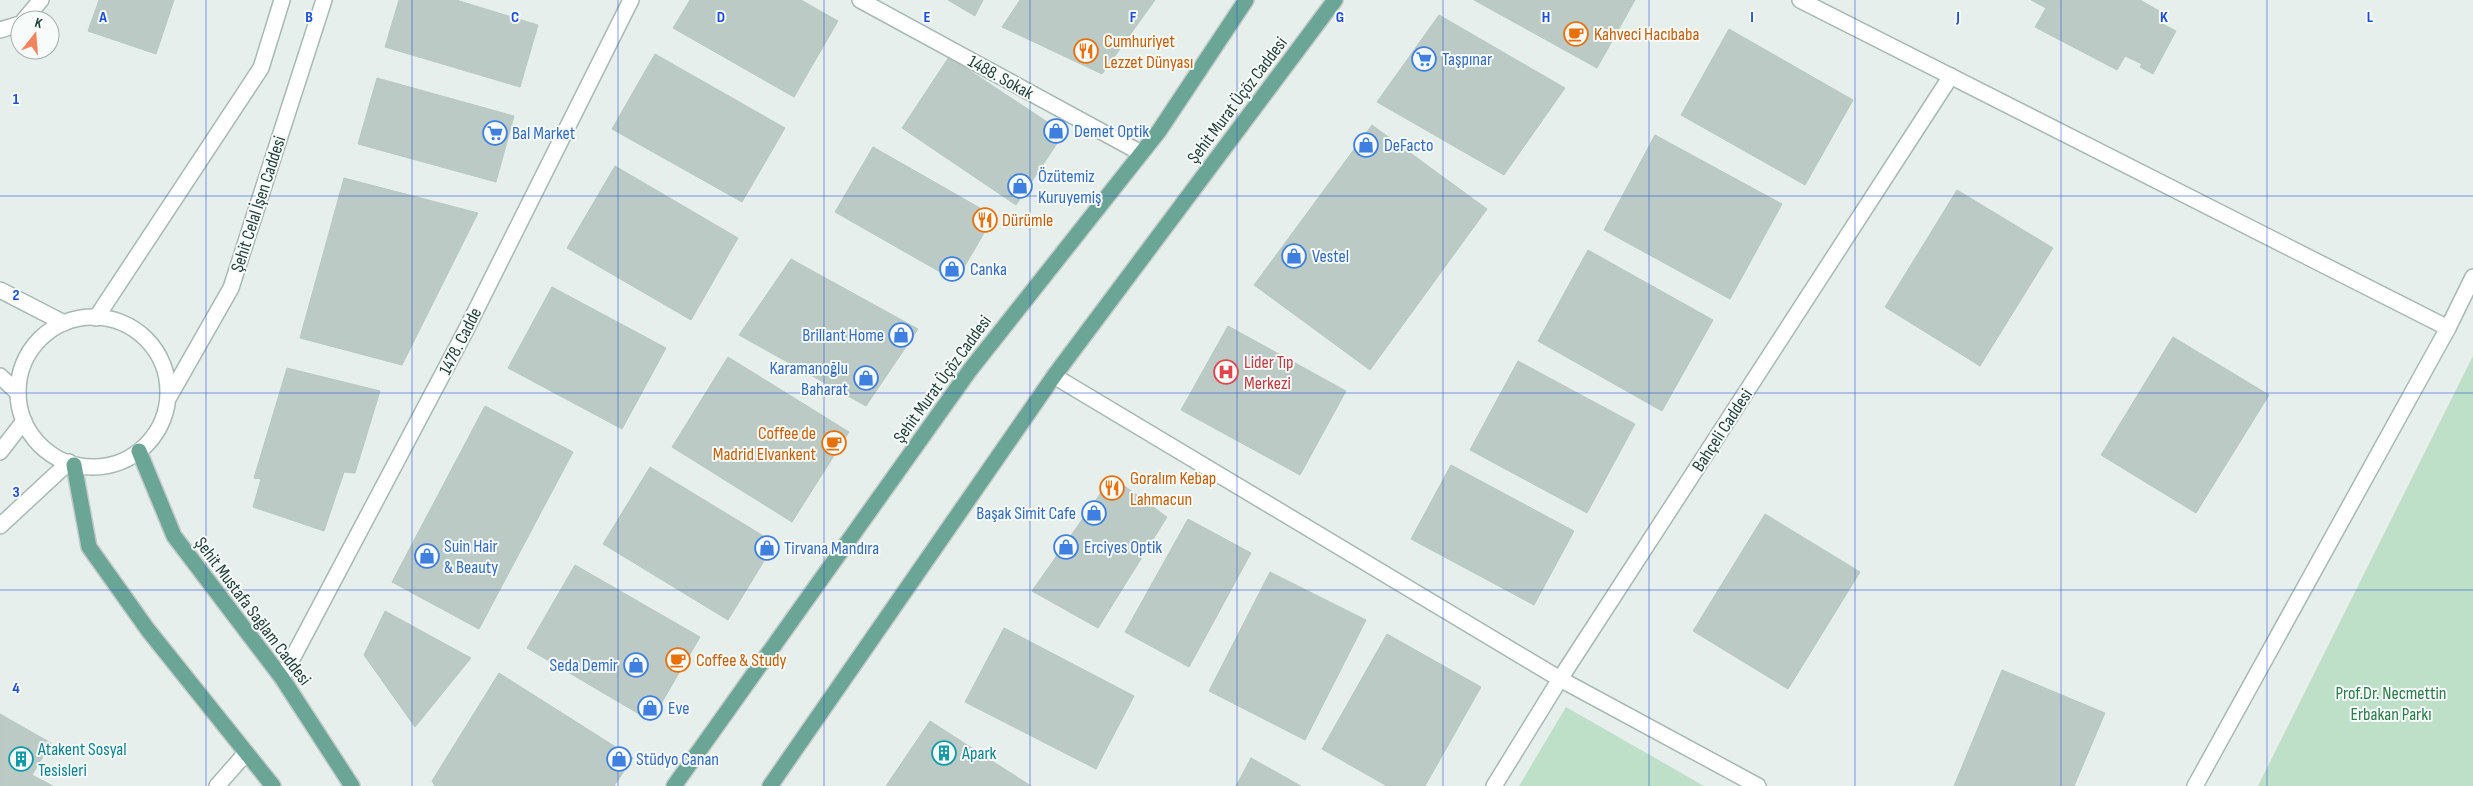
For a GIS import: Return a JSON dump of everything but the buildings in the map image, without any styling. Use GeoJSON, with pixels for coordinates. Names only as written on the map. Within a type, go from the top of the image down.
{"type":"FeatureCollection","features":[{"type":"Feature","properties":{"kind":"main road","name":"Şehit Murat Üçöz Caddesi"},"geometry":{"type":"LineString","coordinates":[[674,786],[970,370],[1159,131],[1246,0]]}},
{"type":"Feature","properties":{"kind":"main road","name":"Şehit Murat Üçöz Caddesi"},"geometry":{"type":"LineString","coordinates":[[770,786],[1054,376],[1335,0]]}},
{"type":"Feature","properties":{"kind":"main road","name":"Şehit Mustafa Sağlam Caddesi"},"geometry":{"type":"LineString","coordinates":[[139,451],[174,536],[282,678],[352,786]]}},
{"type":"Feature","properties":{"kind":"main road"},"geometry":{"type":"LineString","coordinates":[[71,464],[89,547],[148,630],[273,786]]}},
{"type":"Feature","properties":{"kind":"street"},"geometry":{"type":"LineString","coordinates":[[32,10],[41,0]]}},
{"type":"Feature","properties":{"kind":"street"},"geometry":{"type":"LineString","coordinates":[[96,318],[261,68],[282,0]]}},
{"type":"Feature","properties":{"kind":"street","name":"Şehit Celal İşen Caddesi"},"geometry":{"type":"LineString","coordinates":[[169,397],[231,288],[324,0]]}},
{"type":"Feature","properties":{"kind":"street","name":"1478. Cadde"},"geometry":{"type":"LineString","coordinates":[[282,678],[461,339],[631,0]]}},
{"type":"Feature","properties":{"kind":"street","name":"1488. Sokak"},"geometry":{"type":"LineString","coordinates":[[860,0],[1141,153]]}},
{"type":"Feature","properties":{"kind":"street"},"geometry":{"type":"LineString","coordinates":[[1800,0],[2448,328]]}},
{"type":"Feature","properties":{"kind":"street","name":"Bahçeli Caddesi"},"geometry":{"type":"LineString","coordinates":[[1494,786],[1560,679],[1951,76]]}},
{"type":"Feature","properties":{"kind":"street"},"geometry":{"type":"LineString","coordinates":[[2195,786],[2448,328],[2473,277]]}},
{"type":"Feature","properties":{"kind":"street"},"geometry":{"type":"LineString","coordinates":[[0,290],[64,323]]}},
{"type":"Feature","properties":{"kind":"street"},"geometry":{"type":"LineString","coordinates":[[86,318],[96,318],[112,319],[136,330],[154,348],[166,371],[169,397],[163,422],[149,444],[128,459],[103,467],[71,464],[36,441],[24,421],[18,393],[20,375],[29,353],[44,336],[64,323],[86,318]]}},
{"type":"Feature","properties":{"kind":"street"},"geometry":{"type":"LineString","coordinates":[[0,376],[18,393]]}},
{"type":"Feature","properties":{"kind":"street"},"geometry":{"type":"LineString","coordinates":[[1054,376],[1560,679],[1758,786]]}},
{"type":"Feature","properties":{"kind":"street"},"geometry":{"type":"LineString","coordinates":[[0,452],[24,421]]}},
{"type":"Feature","properties":{"kind":"street"},"geometry":{"type":"LineString","coordinates":[[0,526],[71,464]]}},
{"type":"Feature","properties":{"kind":"street"},"geometry":{"type":"LineString","coordinates":[[217,786],[246,753]]}},
{"type":"Feature","properties":{"kind":"green space","name":"Prof.Dr. Necmettin Erbakan Parkı"},"geometry":{"type":"Polygon","coordinates":[[[2473,356],[2473,786],[2258,786],[2473,356]]]}},
{"type":"Feature","properties":{"kind":"green space"},"geometry":{"type":"Polygon","coordinates":[[[1566,707],[1704,786],[1519,786],[1566,707]]]}},
{"type":"Feature","properties":{"kind":"place","name":"Kahveci Hacıbaba"},"geometry":{"type":"Point","coordinates":[1576,34]}},
{"type":"Feature","properties":{"kind":"place","name":"Cumhuriyet Lezzet Dünyası"},"geometry":{"type":"Point","coordinates":[1086,51]}},
{"type":"Feature","properties":{"kind":"place","name":"Taşpınar"},"geometry":{"type":"Point","coordinates":[1424,59]}},
{"type":"Feature","properties":{"kind":"place","name":"Demet Optik"},"geometry":{"type":"Point","coordinates":[1056,131]}},
{"type":"Feature","properties":{"kind":"place","name":"Bal Market"},"geometry":{"type":"Point","coordinates":[495,133]}},
{"type":"Feature","properties":{"kind":"place","name":"DeFacto"},"geometry":{"type":"Point","coordinates":[1366,145]}},
{"type":"Feature","properties":{"kind":"place","name":"Özütemiz Kuruyemiş"},"geometry":{"type":"Point","coordinates":[1020,186]}},
{"type":"Feature","properties":{"kind":"place","name":"Dürümle"},"geometry":{"type":"Point","coordinates":[985,220]}},
{"type":"Feature","properties":{"kind":"place","name":"Vestel"},"geometry":{"type":"Point","coordinates":[1294,256]}},
{"type":"Feature","properties":{"kind":"place","name":"Canka"},"geometry":{"type":"Point","coordinates":[952,269]}},
{"type":"Feature","properties":{"kind":"place","name":"Brillant Home"},"geometry":{"type":"Point","coordinates":[901,335]}},
{"type":"Feature","properties":{"kind":"place","name":"Lider Tıp Merkezi"},"geometry":{"type":"Point","coordinates":[1226,372]}},
{"type":"Feature","properties":{"kind":"place","name":"Karamanoğlu Baharat"},"geometry":{"type":"Point","coordinates":[866,378]}},
{"type":"Feature","properties":{"kind":"place","name":"Coffee de Madrid Elvankent"},"geometry":{"type":"Point","coordinates":[834,443]}},
{"type":"Feature","properties":{"kind":"place","name":"Goralım Kebap Lahmacun"},"geometry":{"type":"Point","coordinates":[1112,488]}},
{"type":"Feature","properties":{"kind":"place","name":"Başak Simit Cafe"},"geometry":{"type":"Point","coordinates":[1094,513]}},
{"type":"Feature","properties":{"kind":"place","name":"Erciyes Optik"},"geometry":{"type":"Point","coordinates":[1066,547]}},
{"type":"Feature","properties":{"kind":"place","name":"Tirvana Mandıra"},"geometry":{"type":"Point","coordinates":[767,548]}},
{"type":"Feature","properties":{"kind":"place","name":"Suin Hair & Beauty"},"geometry":{"type":"Point","coordinates":[427,556]}},
{"type":"Feature","properties":{"kind":"place","name":"Coffee & Study"},"geometry":{"type":"Point","coordinates":[678,660]}},
{"type":"Feature","properties":{"kind":"place","name":"Seda Demir"},"geometry":{"type":"Point","coordinates":[636,665]}},
{"type":"Feature","properties":{"kind":"place","name":"Eve"},"geometry":{"type":"Point","coordinates":[650,708]}},
{"type":"Feature","properties":{"kind":"place","name":"Apark"},"geometry":{"type":"Point","coordinates":[944,753]}},
{"type":"Feature","properties":{"kind":"place","name":"Atakent Sosyal Tesisleri"},"geometry":{"type":"Point","coordinates":[21,759]}},
{"type":"Feature","properties":{"kind":"place","name":"Stüdyo Canan"},"geometry":{"type":"Point","coordinates":[619,759]}}]}
